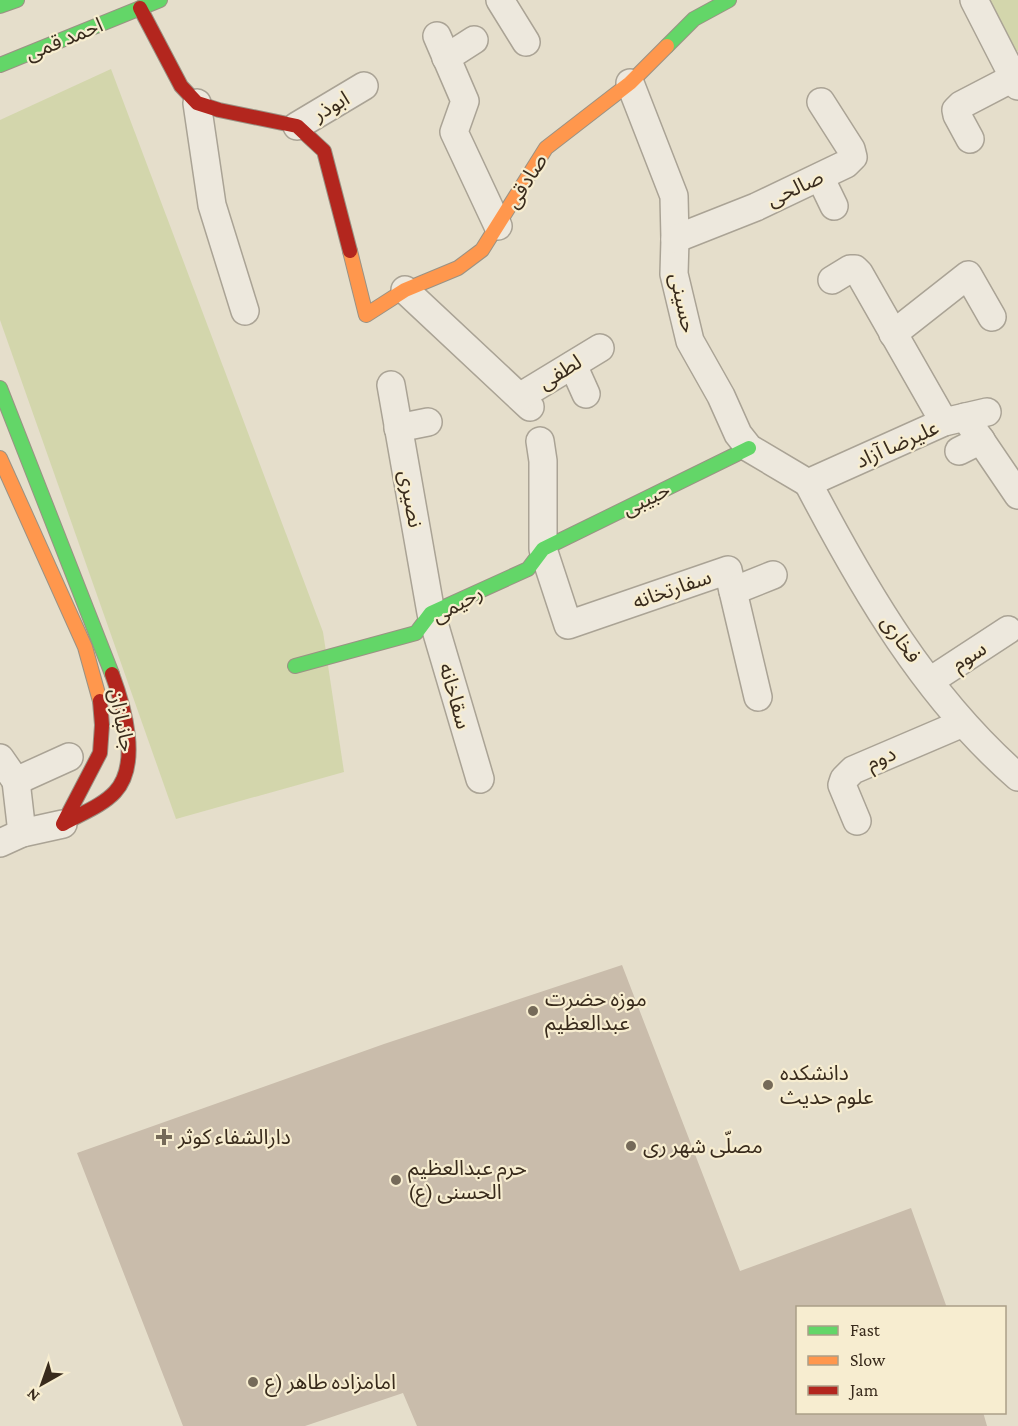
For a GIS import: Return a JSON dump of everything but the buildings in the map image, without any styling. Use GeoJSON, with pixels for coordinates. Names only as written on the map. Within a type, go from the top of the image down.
{"type":"FeatureCollection","features":[{"type":"Feature","properties":{"kind":"street"},"geometry":{"type":"LineString","coordinates":[[0,6],[17,0]]}},
{"type":"Feature","properties":{"kind":"street","name":"احمد قمی"},"geometry":{"type":"LineString","coordinates":[[0,65],[161,0]]}},
{"type":"Feature","properties":{"kind":"street"},"geometry":{"type":"LineString","coordinates":[[500,0],[526,42]]}},
{"type":"Feature","properties":{"kind":"street","name":"صادقی"},"geometry":{"type":"LineString","coordinates":[[297,126],[324,151],[366,315],[416,285],[458,268],[482,250],[546,148],[630,82],[689,10],[729,0]]}},
{"type":"Feature","properties":{"kind":"street"},"geometry":{"type":"LineString","coordinates":[[970,139],[956,110],[1014,73],[974,0]]}},
{"type":"Feature","properties":{"kind":"street"},"geometry":{"type":"LineString","coordinates":[[140,8],[181,86],[197,103],[219,110],[297,126]]}},
{"type":"Feature","properties":{"kind":"street"},"geometry":{"type":"LineString","coordinates":[[474,40],[441,47],[465,101],[454,132],[498,226]]}},
{"type":"Feature","properties":{"kind":"street","name":"حسینی"},"geometry":{"type":"LineString","coordinates":[[630,82],[674,196],[674,274],[690,341],[721,396],[738,434],[749,448],[808,483]]}},
{"type":"Feature","properties":{"kind":"street","name":"ابوذر"},"geometry":{"type":"LineString","coordinates":[[297,126],[364,86]]}},
{"type":"Feature","properties":{"kind":"street","name":"صالحی"},"geometry":{"type":"LineString","coordinates":[[675,239],[756,207],[846,164],[853,157],[851,149],[820,102]]}},
{"type":"Feature","properties":{"kind":"street"},"geometry":{"type":"LineString","coordinates":[[197,103],[212,205],[245,311]]}},
{"type":"Feature","properties":{"kind":"street"},"geometry":{"type":"LineString","coordinates":[[820,177],[834,206]]}},
{"type":"Feature","properties":{"kind":"street"},"geometry":{"type":"LineString","coordinates":[[832,280],[850,269],[855,269],[893,334],[965,417],[970,445],[1018,495]]}},
{"type":"Feature","properties":{"kind":"street"},"geometry":{"type":"LineString","coordinates":[[893,334],[968,275],[992,316]]}},
{"type":"Feature","properties":{"kind":"street","name":"لطفی"},"geometry":{"type":"LineString","coordinates":[[416,285],[525,402],[573,364],[600,348]]}},
{"type":"Feature","properties":{"kind":"street"},"geometry":{"type":"LineString","coordinates":[[573,364],[586,394]]}},
{"type":"Feature","properties":{"kind":"street","name":"نصیری"},"geometry":{"type":"LineString","coordinates":[[391,385],[431,613]]}},
{"type":"Feature","properties":{"kind":"street","name":"جانبازان"},"geometry":{"type":"LineString","coordinates":[[0,388],[117,687],[126,725],[130,763],[117,792],[63,824]]}},
{"type":"Feature","properties":{"kind":"street","name":"علیرضا آزاد"},"geometry":{"type":"LineString","coordinates":[[808,483],[965,417]]}},
{"type":"Feature","properties":{"kind":"street"},"geometry":{"type":"LineString","coordinates":[[398,428],[428,422]]}},
{"type":"Feature","properties":{"kind":"street"},"geometry":{"type":"LineString","coordinates":[[540,441],[543,461],[543,549]]}},
{"type":"Feature","properties":{"kind":"street","name":"حبیبی"},"geometry":{"type":"LineString","coordinates":[[543,549],[749,448]]}},
{"type":"Feature","properties":{"kind":"street","name":"جانبازان"},"geometry":{"type":"LineString","coordinates":[[0,458],[84,647],[99,695],[102,725],[100,753],[63,824]]}},
{"type":"Feature","properties":{"kind":"street","name":"فخاری"},"geometry":{"type":"LineString","coordinates":[[808,483],[861,581],[901,642],[953,713],[1018,777]]}},
{"type":"Feature","properties":{"kind":"street","name":"رحیمی"},"geometry":{"type":"LineString","coordinates":[[296,666],[416,633],[431,613],[528,569],[543,549]]}},
{"type":"Feature","properties":{"kind":"street","name":"سفارتخانه"},"geometry":{"type":"LineString","coordinates":[[543,549],[568,625],[728,570],[758,697]]}},
{"type":"Feature","properties":{"kind":"street"},"geometry":{"type":"LineString","coordinates":[[733,591],[773,575]]}},
{"type":"Feature","properties":{"kind":"street","name":"سقاخانه"},"geometry":{"type":"LineString","coordinates":[[431,613],[480,779]]}},
{"type":"Feature","properties":{"kind":"street","name":"سوم"},"geometry":{"type":"LineString","coordinates":[[930,681],[1008,630]]}},
{"type":"Feature","properties":{"kind":"street","name":"دوم"},"geometry":{"type":"LineString","coordinates":[[856,821],[842,785],[844,778],[853,770],[963,723]]}},
{"type":"Feature","properties":{"kind":"street"},"geometry":{"type":"LineString","coordinates":[[16,781],[69,757]]}},
{"type":"Feature","properties":{"kind":"street"},"geometry":{"type":"LineString","coordinates":[[0,758],[16,781],[11,838],[63,824]]}},
{"type":"Feature","properties":{"kind":"green space"},"geometry":{"type":"Polygon","coordinates":[[[985,0],[1018,0],[1018,51],[1011,55],[985,0]]]}},
{"type":"Feature","properties":{"kind":"green space"},"geometry":{"type":"Polygon","coordinates":[[[111,69],[323,632],[344,772],[176,819],[0,320],[0,120],[111,69]]]}},
{"type":"Feature","properties":{"kind":"traffic: fast"},"geometry":{"type":"LineString","coordinates":[[0,6],[17,0]]}},
{"type":"Feature","properties":{"kind":"traffic: fast"},"geometry":{"type":"LineString","coordinates":[[0,65],[160,0]]}},
{"type":"Feature","properties":{"kind":"traffic: fast"},"geometry":{"type":"LineString","coordinates":[[667,46],[694,19],[729,0]]}},
{"type":"Feature","properties":{"kind":"traffic: fast"},"geometry":{"type":"LineString","coordinates":[[0,388],[112,674]]}},
{"type":"Feature","properties":{"kind":"traffic: fast"},"geometry":{"type":"LineString","coordinates":[[295,666],[416,633],[431,613],[528,569],[543,549],[749,448]]}},
{"type":"Feature","properties":{"kind":"traffic: slow"},"geometry":{"type":"LineString","coordinates":[[350,251],[366,315],[405,290],[458,268],[482,250],[546,148],[630,83],[667,46]]}},
{"type":"Feature","properties":{"kind":"traffic: slow"},"geometry":{"type":"LineString","coordinates":[[0,458],[85,647],[100,701]]}},
{"type":"Feature","properties":{"kind":"traffic: jam"},"geometry":{"type":"LineString","coordinates":[[140,8],[181,86],[197,103],[219,110],[297,126],[324,151],[350,251]]}},
{"type":"Feature","properties":{"kind":"traffic: jam"},"geometry":{"type":"LineString","coordinates":[[100,701],[102,725],[100,753],[63,824],[104,802],[123,780],[129,751],[128,734],[112,674]]}},
{"type":"Feature","properties":{"kind":"place","name":"موزه حضرت عبدالعظیم"},"geometry":{"type":"Point","coordinates":[533,1011]}},
{"type":"Feature","properties":{"kind":"place","name":"دانشکده علوم حدیث"},"geometry":{"type":"Point","coordinates":[768,1085]}},
{"type":"Feature","properties":{"kind":"place","name":"دارالشفاء کوثر"},"geometry":{"type":"Point","coordinates":[164,1137]}},
{"type":"Feature","properties":{"kind":"place","name":"مصلّی شهر ری"},"geometry":{"type":"Point","coordinates":[631,1146]}},
{"type":"Feature","properties":{"kind":"place","name":"حرم عبدالعظیم الحسنی (ع)"},"geometry":{"type":"Point","coordinates":[396,1180]}},
{"type":"Feature","properties":{"kind":"place","name":"امامزاده طاهر (ع"},"geometry":{"type":"Point","coordinates":[253,1382]}}]}
